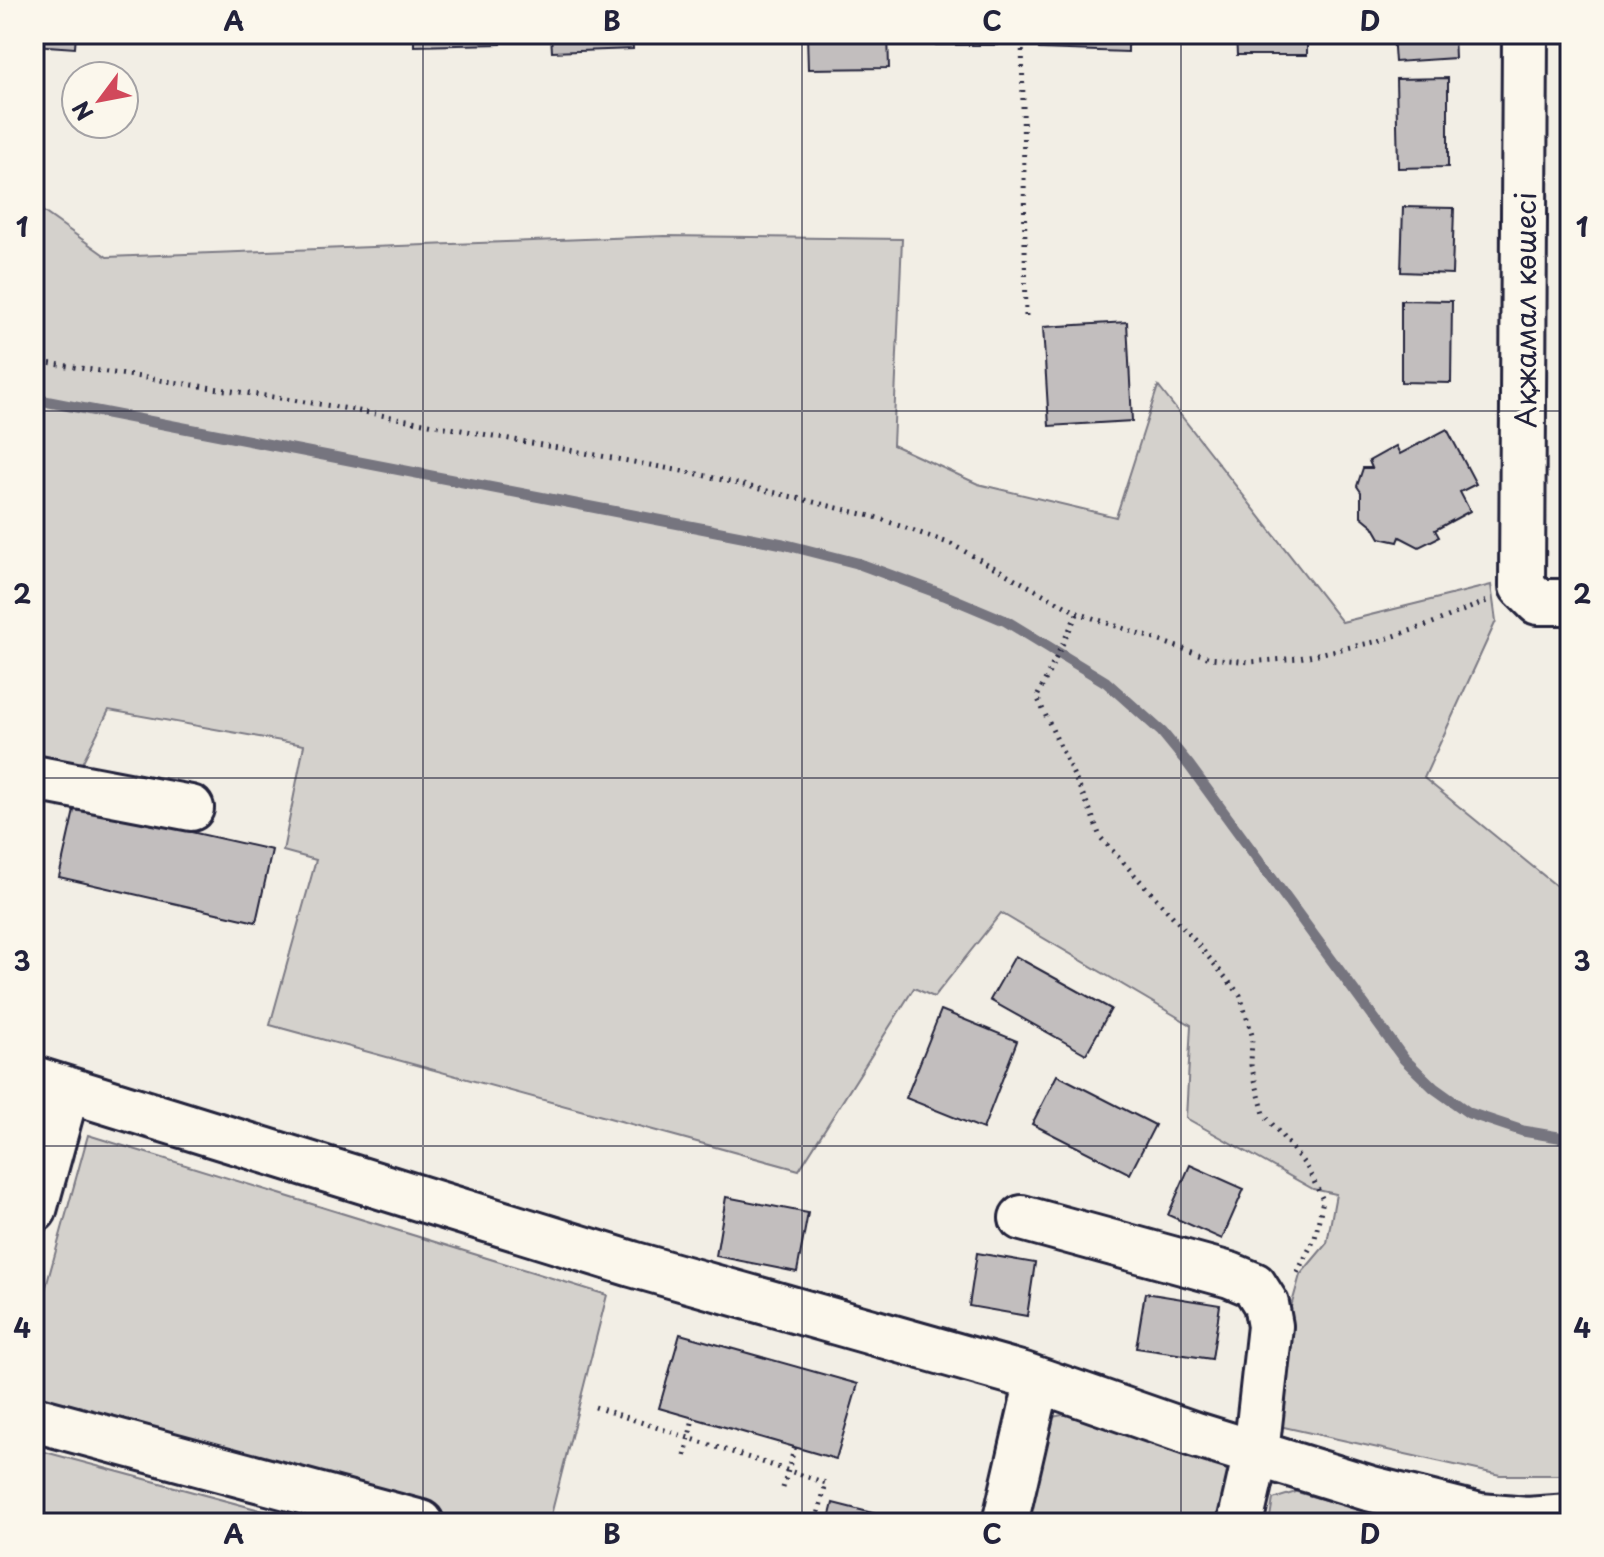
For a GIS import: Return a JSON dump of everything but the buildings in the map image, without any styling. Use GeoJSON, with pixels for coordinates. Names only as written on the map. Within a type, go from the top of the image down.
{"type":"FeatureCollection","features":[{"type":"Feature","properties":{"kind":"street","name":"Ақжамал көшесі"},"geometry":{"type":"LineString","coordinates":[[1522,586],[1525,34]]}},
{"type":"Feature","properties":{"kind":"street"},"geometry":{"type":"LineString","coordinates":[[1522,586],[1538,602],[1570,602]]}},
{"type":"Feature","properties":{"kind":"street"},"geometry":{"type":"LineString","coordinates":[[34,778],[191,808]]}},
{"type":"Feature","properties":{"kind":"street"},"geometry":{"type":"LineString","coordinates":[[34,1210],[50,1084],[632,1264],[1038,1380],[1196,1435],[1368,1488],[1480,1516],[1527,1520],[1570,1517]]}},
{"type":"Feature","properties":{"kind":"street"},"geometry":{"type":"LineString","coordinates":[[1022,1218],[1230,1275],[1254,1285],[1266,1304],[1270,1326],[1256,1453],[1240,1523]]}},
{"type":"Feature","properties":{"kind":"street"},"geometry":{"type":"LineString","coordinates":[[1005,1523],[1038,1380]]}},
{"type":"Feature","properties":{"kind":"street"},"geometry":{"type":"LineString","coordinates":[[34,1419],[421,1523]]}},
{"type":"Feature","properties":{"kind":"path"},"geometry":{"type":"LineString","coordinates":[[1022,34],[1026,318]]}},
{"type":"Feature","properties":{"kind":"path"},"geometry":{"type":"LineString","coordinates":[[34,361],[332,406],[698,474],[875,517],[951,544],[1078,613],[1210,658],[1249,662],[1299,658],[1379,641],[1425,626],[1522,586]]}},
{"type":"Feature","properties":{"kind":"path"},"geometry":{"type":"LineString","coordinates":[[1078,613],[1037,697],[1100,837],[1240,995],[1252,1035],[1251,1065],[1264,1114],[1307,1167],[1323,1200],[1315,1238],[1270,1326]]}},
{"type":"Feature","properties":{"kind":"path"},"geometry":{"type":"LineString","coordinates":[[595,1407],[826,1483],[816,1523]]}},
{"type":"Feature","properties":{"kind":"path"},"geometry":{"type":"LineString","coordinates":[[685,1456],[693,1418]]}},
{"type":"Feature","properties":{"kind":"path"},"geometry":{"type":"LineString","coordinates":[[783,1488],[795,1446]]}},
{"type":"Feature","properties":{"kind":"shaded area"},"geometry":{"type":"Polygon","coordinates":[[[34,205],[107,257],[664,236],[902,239],[893,445],[978,484],[1116,517],[1158,386],[1342,622],[1491,585],[1496,621],[1424,778],[1570,897],[1570,1475],[1500,1475],[1279,1426],[1289,1314],[1300,1275],[1327,1243],[1336,1194],[1313,1189],[1186,1118],[1191,1025],[1001,913],[934,997],[914,988],[799,1170],[270,1025],[316,860],[283,851],[304,745],[109,710],[73,781],[34,773],[34,205]]]}},
{"type":"Feature","properties":{"kind":"shaded area"},"geometry":{"type":"Polygon","coordinates":[[[88,1135],[607,1295],[549,1523],[469,1523],[34,1403],[34,1330],[88,1135]]]}},
{"type":"Feature","properties":{"kind":"shaded area"},"geometry":{"type":"Polygon","coordinates":[[[1076,1412],[1222,1463],[1232,1479],[1225,1523],[1023,1523],[1042,1427],[1053,1417],[1076,1412]]]}},
{"type":"Feature","properties":{"kind":"shaded area"},"geometry":{"type":"Polygon","coordinates":[[[34,1449],[308,1523],[34,1523],[34,1449]]]}},
{"type":"Feature","properties":{"kind":"shaded area"},"geometry":{"type":"Polygon","coordinates":[[[1296,1492],[1406,1523],[1269,1523],[1273,1499],[1296,1492]]]}},
{"type":"Feature","properties":{"kind":"waterway"},"geometry":{"type":"LineString","coordinates":[[34,399],[783,544],[857,563],[1006,621],[1106,682],[1162,732],[1404,1059],[1434,1088],[1469,1113],[1523,1131],[1570,1139]]}}]}
